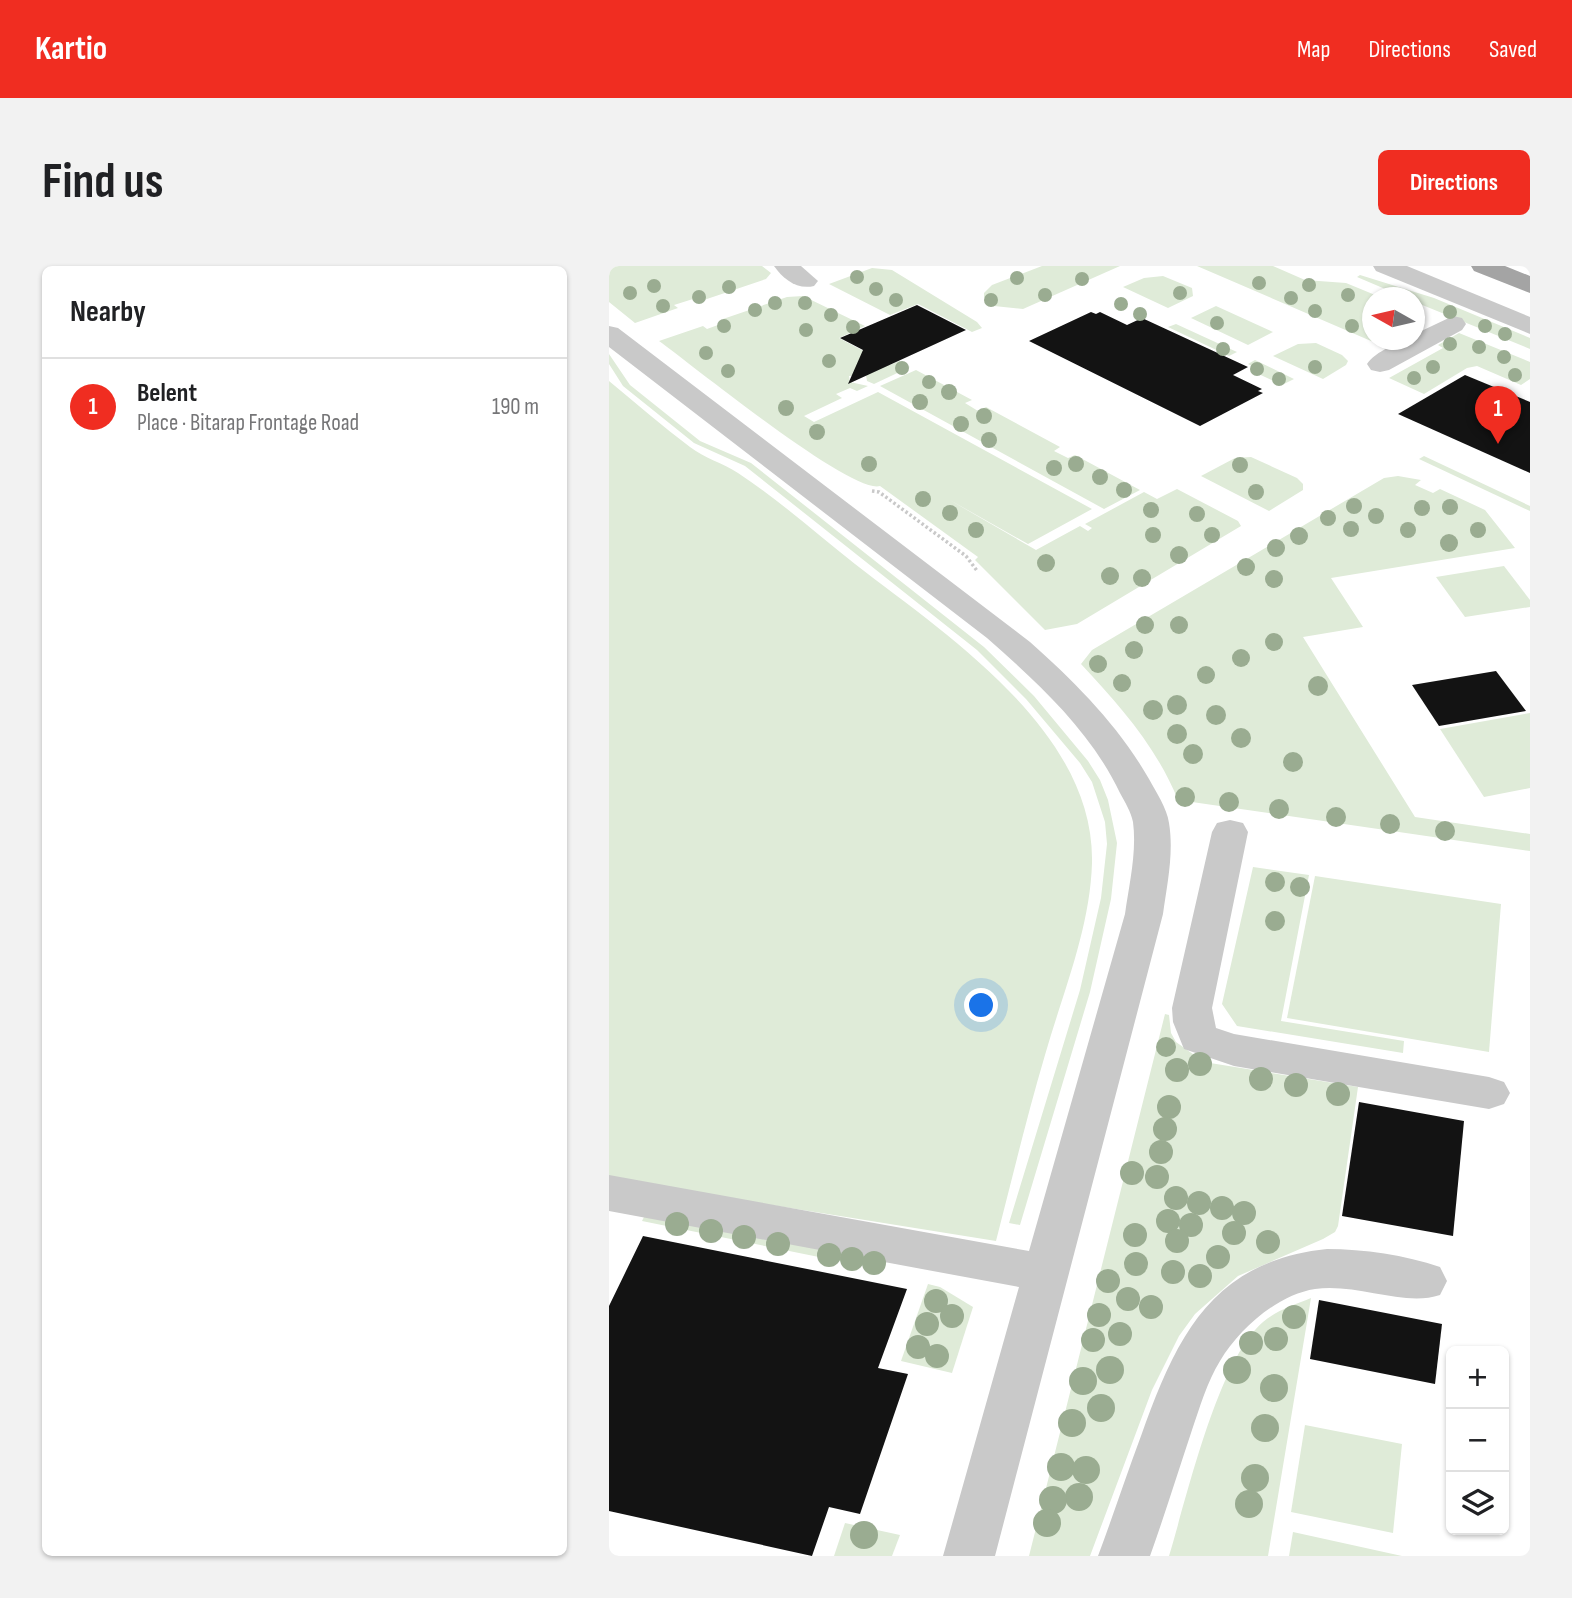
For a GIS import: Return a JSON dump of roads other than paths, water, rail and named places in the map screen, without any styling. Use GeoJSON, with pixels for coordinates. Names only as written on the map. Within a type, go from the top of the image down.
{"type":"FeatureCollection","features":[{"type":"Feature","properties":{"kind":"main road"},"geometry":{"type":"LineString","coordinates":[[1483,266],[1530,285]]}},
{"type":"Feature","properties":{"kind":"street"},"geometry":{"type":"LineString","coordinates":[[1385,266],[1530,326]]}},
{"type":"Feature","properties":{"kind":"street"},"geometry":{"type":"LineString","coordinates":[[1432,286],[1530,296]]}},
{"type":"Feature","properties":{"kind":"street"},"geometry":{"type":"LineString","coordinates":[[1380,364],[1453,324]]}},
{"type":"Feature","properties":{"kind":"street"},"geometry":{"type":"LineString","coordinates":[[609,334],[998,631],[1035,663],[1108,740],[1140,796],[1150,820],[1151,865],[1143,914],[969,1556]]}},
{"type":"Feature","properties":{"kind":"street"},"geometry":{"type":"LineString","coordinates":[[1230,832],[1192,1008],[1193,1022],[1199,1038],[1234,1050],[1489,1093]]}},
{"type":"Feature","properties":{"kind":"street"},"geometry":{"type":"LineString","coordinates":[[609,1192],[1047,1273]]}},
{"type":"Feature","properties":{"kind":"street"},"geometry":{"type":"LineString","coordinates":[[1124,1556],[1181,1393],[1203,1345],[1232,1313],[1262,1289],[1286,1277],[1314,1269],[1354,1270],[1424,1281]]}},
{"type":"Feature","properties":{"kind":"place","name":"Belent"},"geometry":{"type":"Point","coordinates":[1498,444]}}]}
